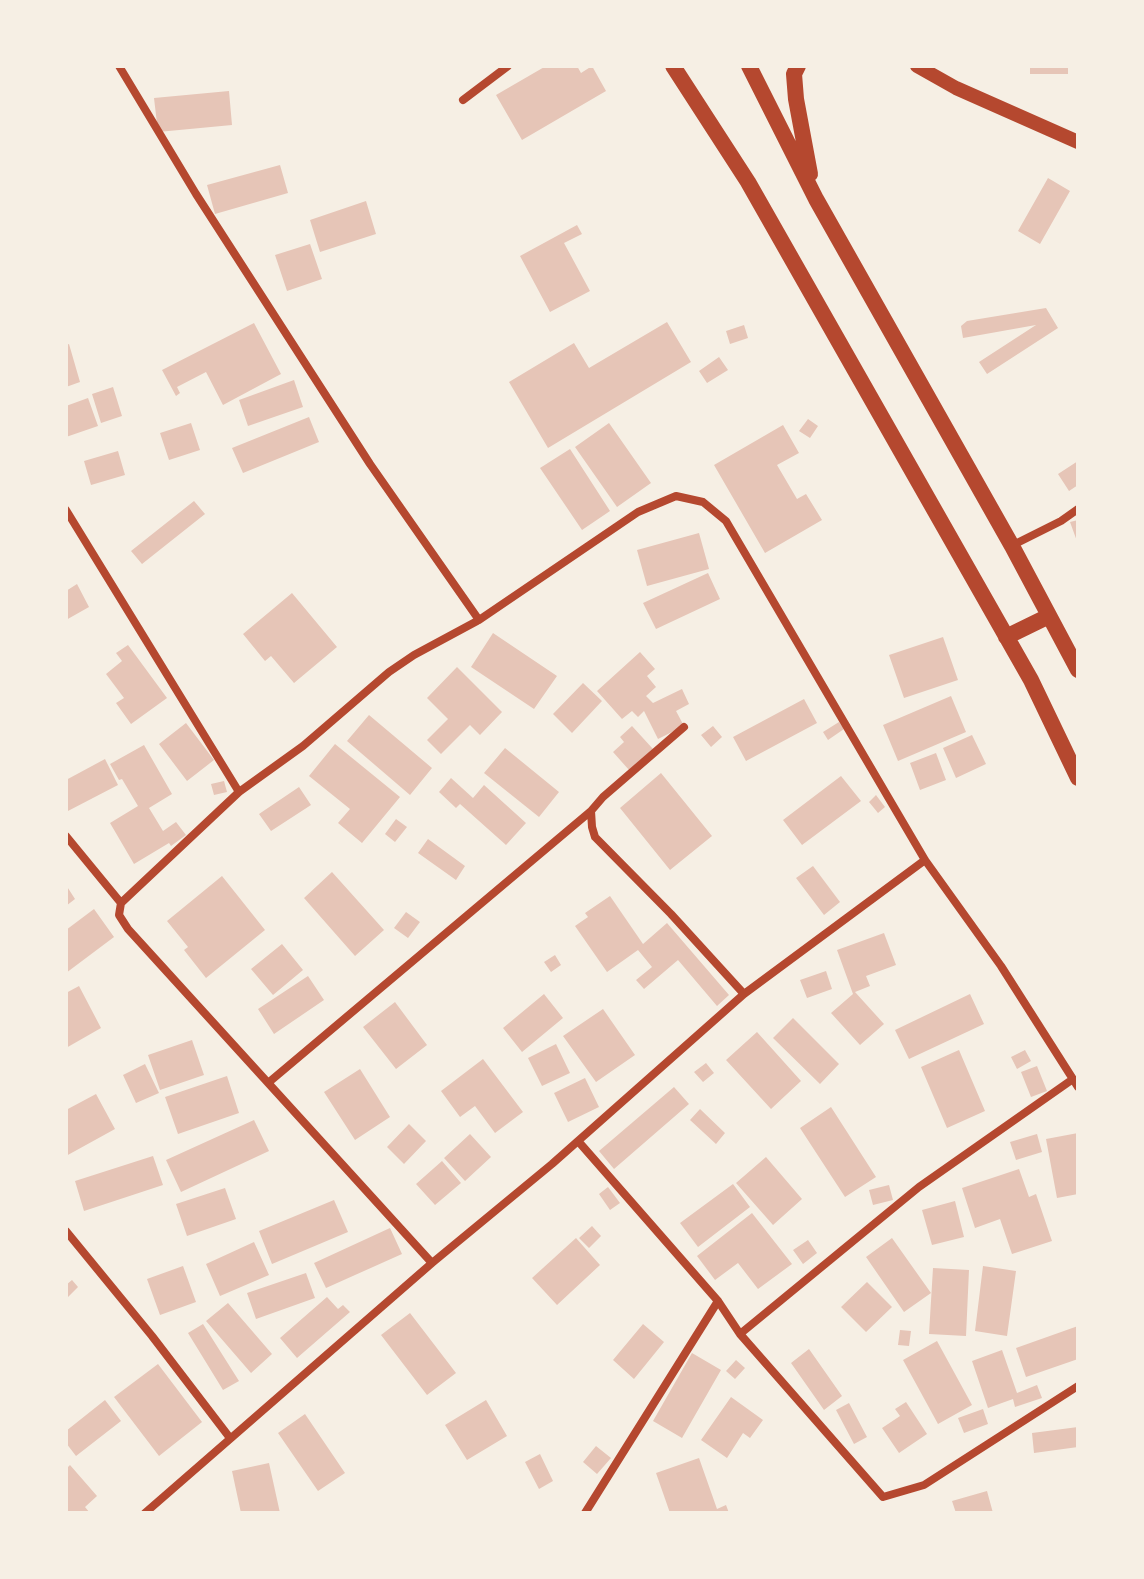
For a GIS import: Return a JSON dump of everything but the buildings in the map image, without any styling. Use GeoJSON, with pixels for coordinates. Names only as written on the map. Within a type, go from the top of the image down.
{"type":"FeatureCollection","features":[{"type":"Feature","properties":{"kind":"main road"},"geometry":{"type":"LineString","coordinates":[[673,66],[748,182],[1031,680],[1078,778]]}},
{"type":"Feature","properties":{"kind":"main road"},"geometry":{"type":"LineString","coordinates":[[749,66],[816,199],[1012,546],[1078,670]]}},
{"type":"Feature","properties":{"kind":"main road"},"geometry":{"type":"LineString","coordinates":[[798,66],[794,74],[796,99],[816,199]]}},
{"type":"Feature","properties":{"kind":"main road"},"geometry":{"type":"LineString","coordinates":[[1006,637],[1049,616]]}},
{"type":"Feature","properties":{"kind":"street"},"geometry":{"type":"LineString","coordinates":[[119,66],[196,194],[362,451],[479,620]]}},
{"type":"Feature","properties":{"kind":"street"},"geometry":{"type":"LineString","coordinates":[[463,100],[508,66]]}},
{"type":"Feature","properties":{"kind":"street"},"geometry":{"type":"LineString","coordinates":[[917,66],[956,88],[1078,142]]}},
{"type":"Feature","properties":{"kind":"street"},"geometry":{"type":"LineString","coordinates":[[432,1263],[128,929],[119,915],[121,903],[239,792],[303,746],[389,672],[479,620],[638,512],[676,496],[703,502],[726,521],[925,860],[1001,966],[1075,1083],[919,1187],[740,1334]]}},
{"type":"Feature","properties":{"kind":"street"},"geometry":{"type":"LineString","coordinates":[[1012,546],[1078,509]]}},
{"type":"Feature","properties":{"kind":"street"},"geometry":{"type":"LineString","coordinates":[[66,510],[239,792]]}},
{"type":"Feature","properties":{"kind":"street"},"geometry":{"type":"LineString","coordinates":[[268,1083],[591,811],[684,727]]}},
{"type":"Feature","properties":{"kind":"street"},"geometry":{"type":"LineString","coordinates":[[591,811],[595,837],[744,994]]}},
{"type":"Feature","properties":{"kind":"street"},"geometry":{"type":"LineString","coordinates":[[66,836],[121,903]]}},
{"type":"Feature","properties":{"kind":"street"},"geometry":{"type":"LineString","coordinates":[[145,1513],[744,994],[925,860]]}},
{"type":"Feature","properties":{"kind":"street"},"geometry":{"type":"LineString","coordinates":[[578,1141],[718,1301],[740,1334],[883,1497],[924,1485],[1078,1386]]}},
{"type":"Feature","properties":{"kind":"street"},"geometry":{"type":"LineString","coordinates":[[66,1231],[230,1438]]}},
{"type":"Feature","properties":{"kind":"street"},"geometry":{"type":"LineString","coordinates":[[585,1513],[718,1301]]}}]}
